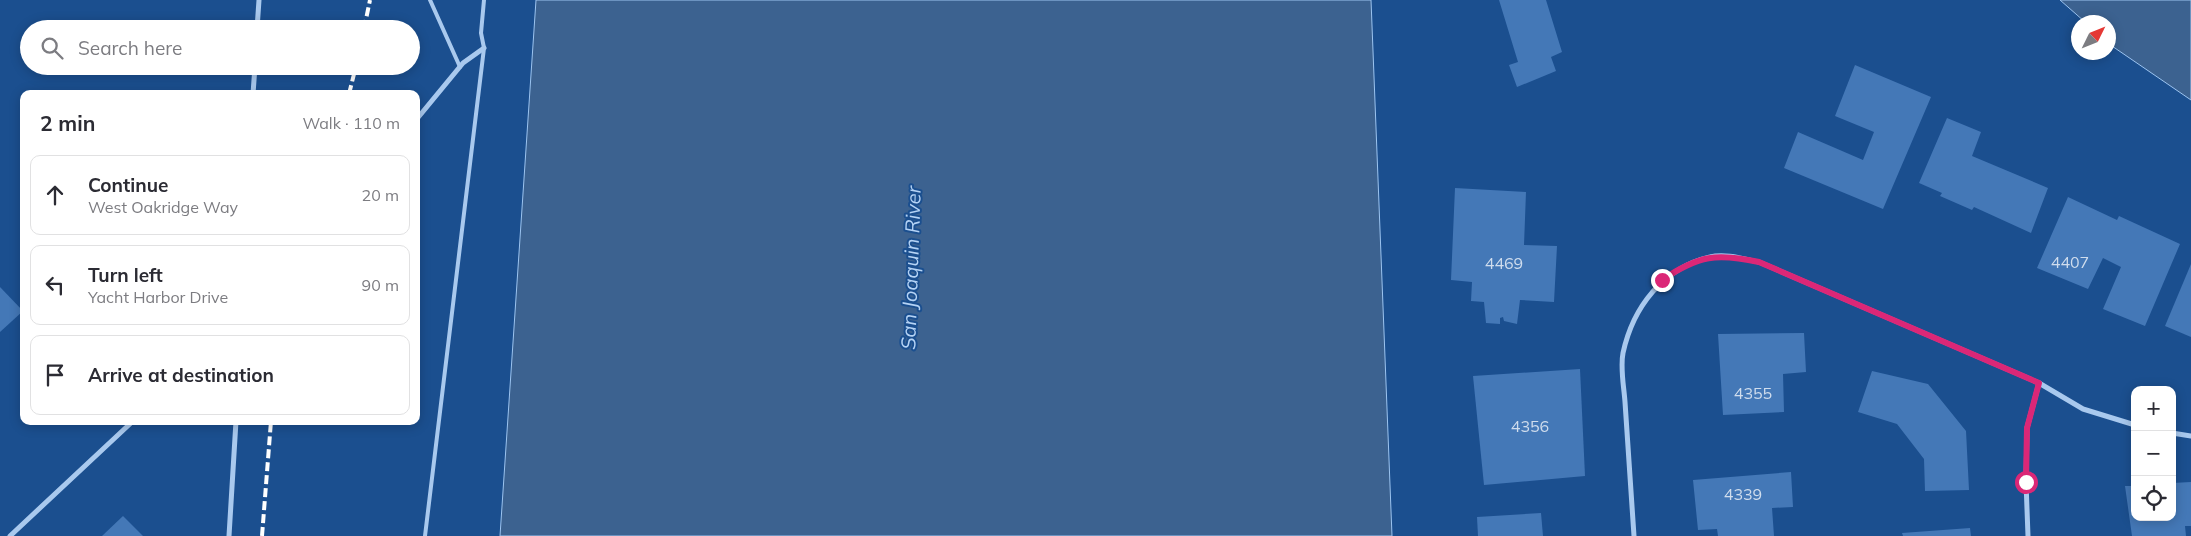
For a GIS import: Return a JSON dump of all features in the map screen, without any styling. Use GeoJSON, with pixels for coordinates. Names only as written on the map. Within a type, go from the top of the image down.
{"type":"FeatureCollection","features":[{"type":"Feature","properties":{"kind":"street"},"geometry":{"type":"LineString","coordinates":[[258,20],[259,0]]}},
{"type":"Feature","properties":{"kind":"street"},"geometry":{"type":"LineString","coordinates":[[420,115],[460,67],[484,48]]}},
{"type":"Feature","properties":{"kind":"street"},"geometry":{"type":"LineString","coordinates":[[253,90],[254,75]]}},
{"type":"Feature","properties":{"kind":"street"},"geometry":{"type":"LineString","coordinates":[[1634,536],[1622,355],[1633,320],[1641,305],[1662,280],[1680,269],[1711,256],[1737,257],[1759,262],[2039,383],[2083,409],[2131,424]]}},
{"type":"Feature","properties":{"kind":"street"},"geometry":{"type":"LineString","coordinates":[[2028,536],[2027,428],[2039,383]]}},
{"type":"Feature","properties":{"kind":"street"},"geometry":{"type":"LineString","coordinates":[[10,536],[129,425]]}},
{"type":"Feature","properties":{"kind":"street"},"geometry":{"type":"LineString","coordinates":[[229,536],[236,425]]}},
{"type":"Feature","properties":{"kind":"street"},"geometry":{"type":"LineString","coordinates":[[2176,434],[2191,436]]}},
{"type":"Feature","properties":{"kind":"lane"},"geometry":{"type":"LineString","coordinates":[[430,0],[460,67]]}},
{"type":"Feature","properties":{"kind":"lane"},"geometry":{"type":"LineString","coordinates":[[425,536],[484,48],[481,33],[484,0]]}},
{"type":"Feature","properties":{"kind":"water","name":"San Joaquin River"},"geometry":{"type":"Polygon","coordinates":[[[536,0],[1371,0],[1392,536],[500,536],[536,0]]]}},
{"type":"Feature","properties":{"kind":"water"},"geometry":{"type":"Polygon","coordinates":[[[2060,0],[2191,0],[2191,100],[2116,49],[2116,15],[2077,15],[2060,0]]]}},
{"type":"Feature","properties":{"kind":"building"},"geometry":{"type":"Polygon","coordinates":[[[1499,0],[1546,0],[1562,52],[1551,57],[1556,71],[1517,87],[1509,65],[1518,62],[1499,0]]]}},
{"type":"Feature","properties":{"kind":"building"},"geometry":{"type":"Polygon","coordinates":[[[1855,65],[1931,97],[1883,209],[1784,168],[1798,132],[1863,160],[1874,132],[1835,116],[1855,65]]]}},
{"type":"Feature","properties":{"kind":"building"},"geometry":{"type":"Polygon","coordinates":[[[1947,118],[1981,132],[1972,156],[2048,188],[2031,233],[1974,207],[1972,210],[1940,196],[1942,193],[1919,183],[1947,118]]]}},
{"type":"Feature","properties":{"kind":"building"},"geometry":{"type":"Polygon","coordinates":[[[1455,188],[1526,192],[1524,245],[1557,246],[1554,302],[1520,300],[1517,324],[1504,321],[1503,317],[1500,318],[1500,324],[1486,323],[1484,302],[1471,301],[1472,282],[1451,280],[1455,188]]]}},
{"type":"Feature","properties":{"kind":"building"},"geometry":{"type":"Polygon","coordinates":[[[2068,197],[2117,220],[2119,216],[2180,244],[2145,326],[2103,309],[2121,267],[2103,258],[2088,289],[2037,268],[2068,197]]]}},
{"type":"Feature","properties":{"kind":"building"},"geometry":{"type":"Polygon","coordinates":[[[2191,264],[2191,337],[2165,326],[2191,264]]]}},
{"type":"Feature","properties":{"kind":"building"},"geometry":{"type":"Polygon","coordinates":[[[0,287],[20,308],[20,314],[0,332],[0,287]]]}},
{"type":"Feature","properties":{"kind":"building"},"geometry":{"type":"Polygon","coordinates":[[[1804,333],[1806,372],[1783,374],[1784,412],[1723,415],[1718,334],[1804,333]]]}},
{"type":"Feature","properties":{"kind":"building"},"geometry":{"type":"Polygon","coordinates":[[[1580,369],[1585,476],[1484,485],[1473,376],[1580,369]]]}},
{"type":"Feature","properties":{"kind":"building"},"geometry":{"type":"Polygon","coordinates":[[[1872,371],[1928,384],[1966,431],[1969,490],[1925,491],[1924,459],[1897,424],[1858,412],[1872,371]]]}},
{"type":"Feature","properties":{"kind":"building"},"geometry":{"type":"Polygon","coordinates":[[[1791,472],[1793,507],[1772,508],[1774,536],[1718,536],[1717,529],[1698,530],[1693,480],[1791,472]]]}},
{"type":"Feature","properties":{"kind":"building"},"geometry":{"type":"Polygon","coordinates":[[[2191,482],[2191,526],[2185,526],[2186,536],[2132,536],[2125,486],[2131,486],[2131,521],[2176,521],[2176,483],[2191,482]]]}},
{"type":"Feature","properties":{"kind":"building"},"geometry":{"type":"Polygon","coordinates":[[[1541,513],[1543,536],[1478,536],[1477,517],[1541,513]]]}},
{"type":"Feature","properties":{"kind":"building"},"geometry":{"type":"Polygon","coordinates":[[[123,516],[143,536],[102,536],[123,516]]]}},
{"type":"Feature","properties":{"kind":"building"},"geometry":{"type":"Polygon","coordinates":[[[1970,528],[1971,536],[1903,536],[1902,533],[1970,528]]]}},
{"type":"Feature","properties":{"kind":"railway"},"geometry":{"type":"LineString","coordinates":[[366,20],[370,0]]}},
{"type":"Feature","properties":{"kind":"railway"},"geometry":{"type":"LineString","coordinates":[[350,90],[354,75]]}},
{"type":"Feature","properties":{"kind":"railway"},"geometry":{"type":"LineString","coordinates":[[262,536],[271,425]]}},
{"type":"Feature","properties":{"kind":"route"},"geometry":{"type":"LineString","coordinates":[[1662,280],[1680,269],[1711,256],[1737,257],[1759,262],[2039,383],[2027,428],[2026,482]]}}]}
